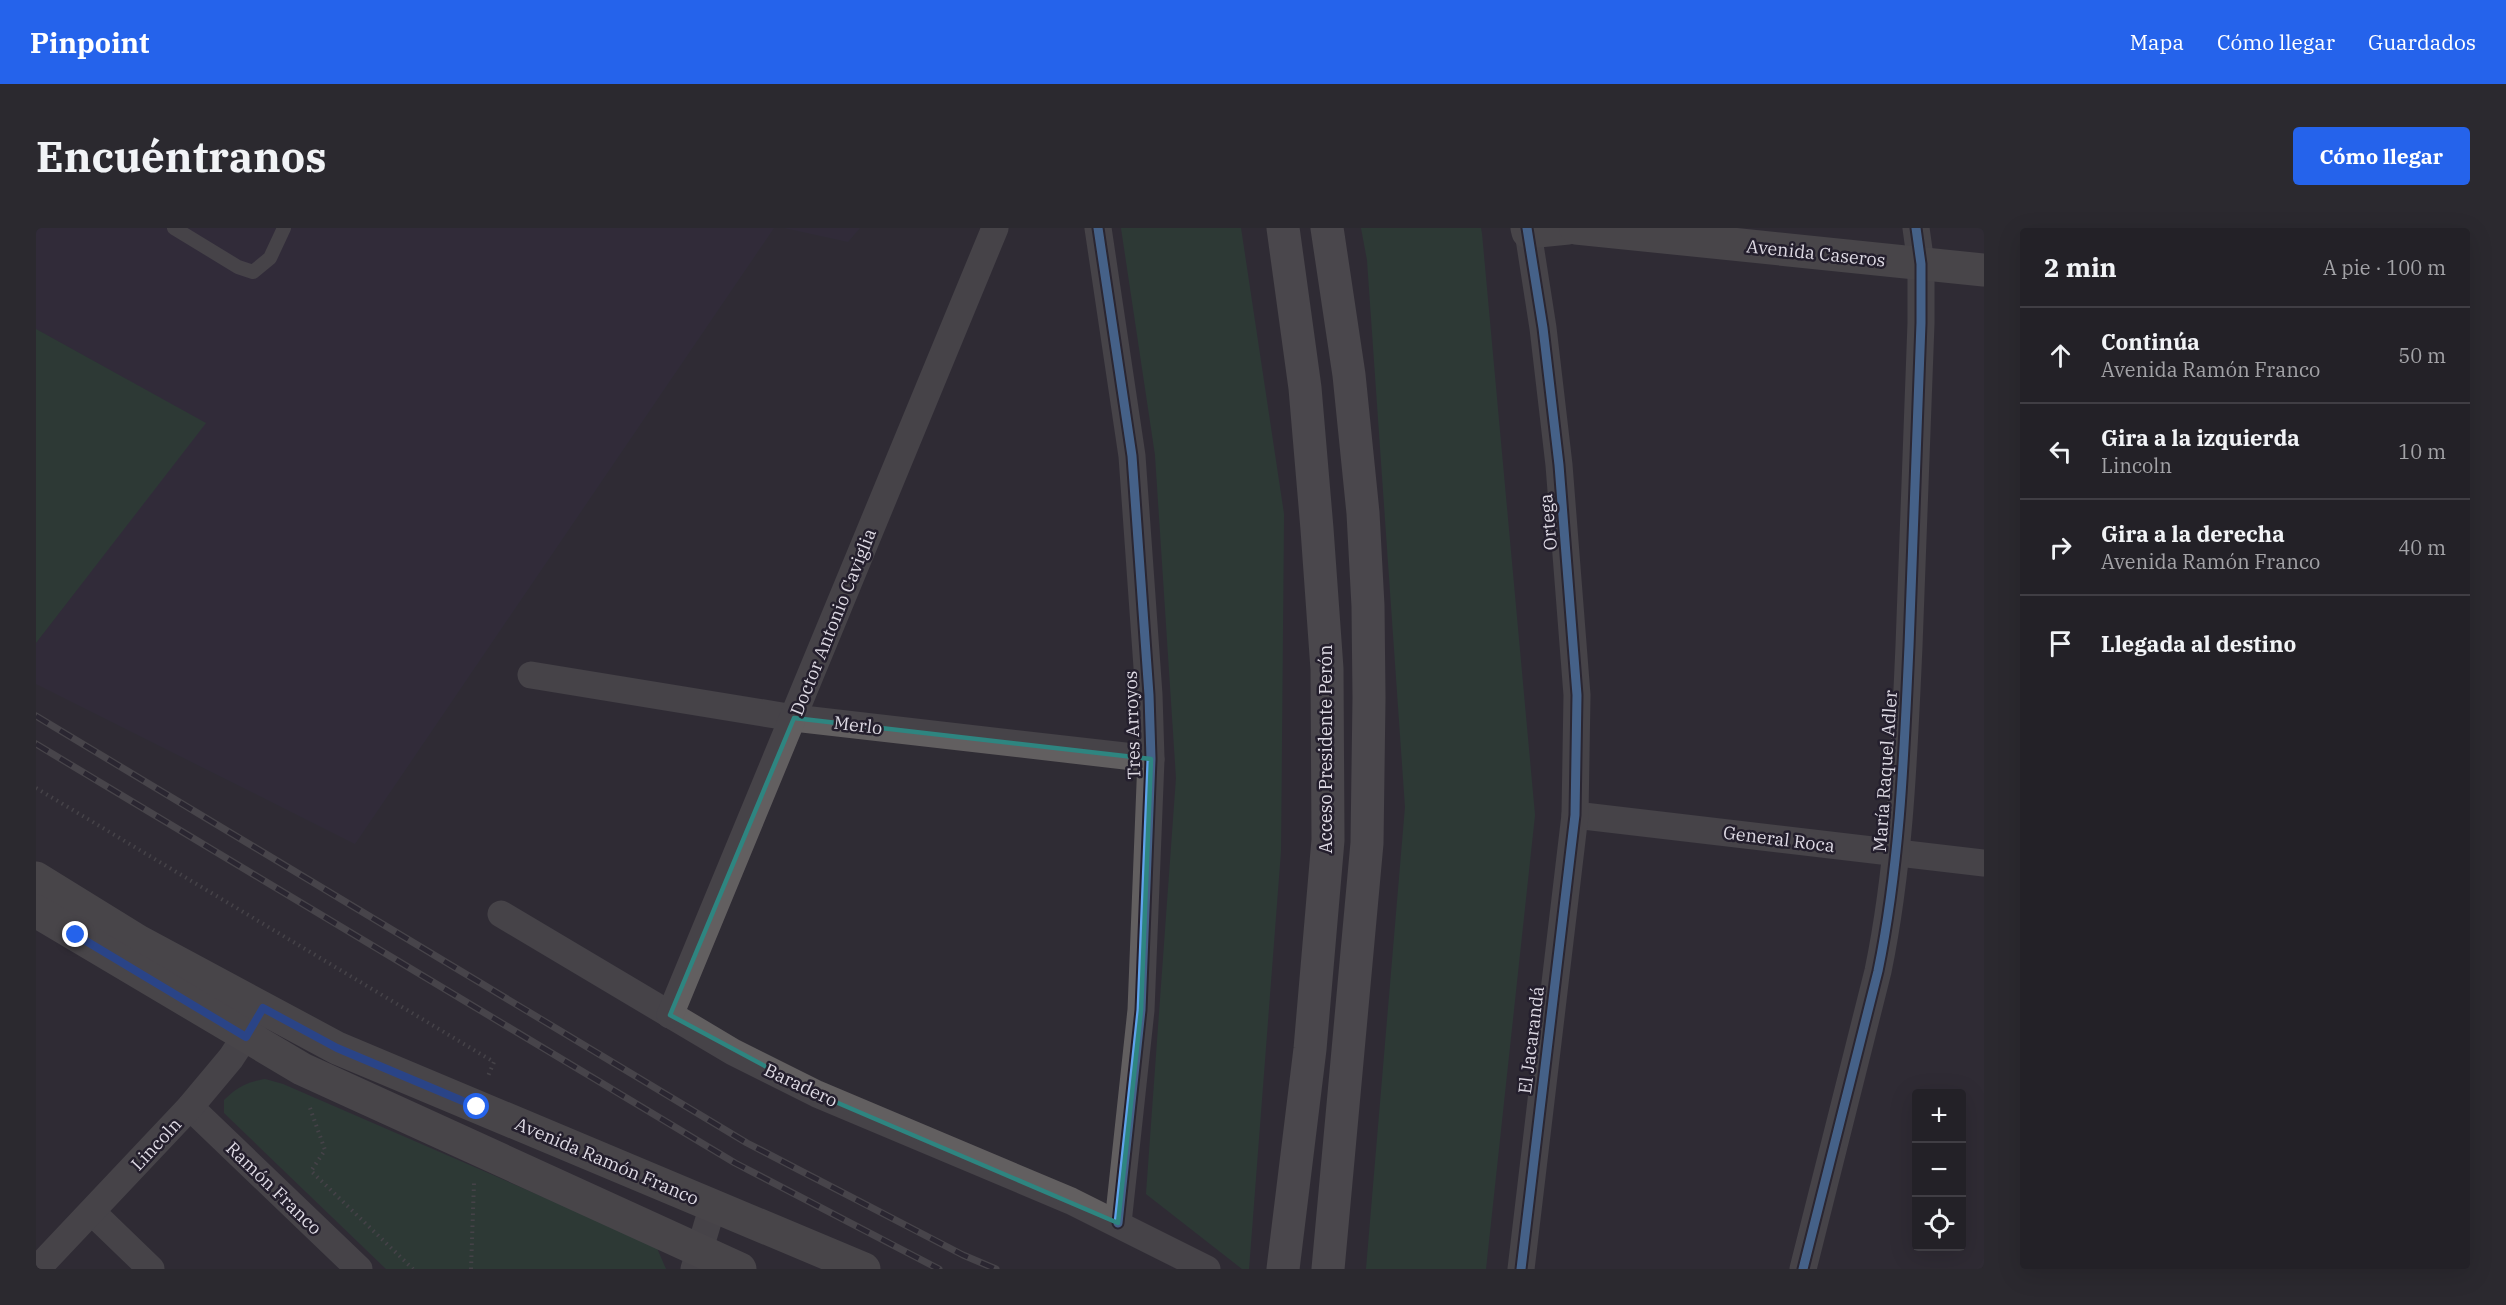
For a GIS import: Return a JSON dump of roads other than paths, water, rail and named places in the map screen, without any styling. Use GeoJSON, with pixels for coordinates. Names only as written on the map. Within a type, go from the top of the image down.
{"type":"FeatureCollection","features":[{"type":"Feature","properties":{"kind":"highway","name":"Acceso Presidente Perón"},"geometry":{"type":"LineString","coordinates":[[1283,228],[1305,388],[1317,530],[1327,669],[1328,840],[1311,1049],[1283,1269]]}},
{"type":"Feature","properties":{"kind":"highway"},"geometry":{"type":"LineString","coordinates":[[1327,228],[1349,375],[1363,513],[1368,606],[1369,698],[1367,843],[1328,1269]]}},
{"type":"Feature","properties":{"kind":"main road"},"geometry":{"type":"LineString","coordinates":[[1527,230],[1568,228]]}},
{"type":"Feature","properties":{"kind":"main road","name":"Avenida Caseros"},"geometry":{"type":"LineString","coordinates":[[1576,228],[1984,270]]}},
{"type":"Feature","properties":{"kind":"main road","name":"Avenida Ramón Franco"},"geometry":{"type":"LineString","coordinates":[[36,878],[138,941],[337,1048],[864,1269]]}},
{"type":"Feature","properties":{"kind":"main road"},"geometry":{"type":"LineString","coordinates":[[36,911],[302,1069],[472,1147],[697,1261],[740,1269]]}},
{"type":"Feature","properties":{"kind":"street","name":"Doctor Antonio Caviglia"},"geometry":{"type":"LineString","coordinates":[[670,1015],[995,228]]}},
{"type":"Feature","properties":{"kind":"street","name":"Tres Arroyos"},"geometry":{"type":"LineString","coordinates":[[1098,228],[1132,456],[1149,695],[1151,759],[1141,1010],[1118,1223]]}},
{"type":"Feature","properties":{"kind":"street","name":"María Raquel Adler"},"geometry":{"type":"LineString","coordinates":[[1803,1269],[1886,936],[1897,852],[1905,745],[1921,323],[1921,264],[1916,228]]}},
{"type":"Feature","properties":{"kind":"street","name":"Ortega"},"geometry":{"type":"LineString","coordinates":[[1527,230],[1543,328],[1566,533],[1577,694],[1575,814]]}},
{"type":"Feature","properties":{"kind":"street","name":"Merlo"},"geometry":{"type":"LineString","coordinates":[[531,675],[794,718],[1151,759]]}},
{"type":"Feature","properties":{"kind":"street","name":"General Roca"},"geometry":{"type":"LineString","coordinates":[[1575,814],[1984,862]]}},
{"type":"Feature","properties":{"kind":"street","name":"El Jacarandá"},"geometry":{"type":"LineString","coordinates":[[1521,1269],[1575,814]]}},
{"type":"Feature","properties":{"kind":"street","name":"Baradero"},"geometry":{"type":"LineString","coordinates":[[501,914],[733,1052],[817,1094],[1071,1201],[1207,1269]]}},
{"type":"Feature","properties":{"kind":"street","name":"Lincoln"},"geometry":{"type":"LineString","coordinates":[[37,1269],[189,1107],[246,1037],[263,1008]]}},
{"type":"Feature","properties":{"kind":"street","name":"Ramón Franco"},"geometry":{"type":"LineString","coordinates":[[189,1107],[359,1269]]}},
{"type":"Feature","properties":{"kind":"street"},"geometry":{"type":"LineString","coordinates":[[697,1261],[713,1205]]}},
{"type":"Feature","properties":{"kind":"street"},"geometry":{"type":"LineString","coordinates":[[92,1212],[151,1269]]}},
{"type":"Feature","properties":{"kind":"lane"},"geometry":{"type":"LineString","coordinates":[[174,228],[238,267],[253,272],[270,258],[284,228]]}},
{"type":"Feature","properties":{"kind":"railway"},"geometry":{"type":"LineString","coordinates":[[36,716],[747,1143],[963,1255],[996,1269]]}},
{"type":"Feature","properties":{"kind":"railway"},"geometry":{"type":"LineString","coordinates":[[36,744],[735,1163],[939,1269]]}}]}
